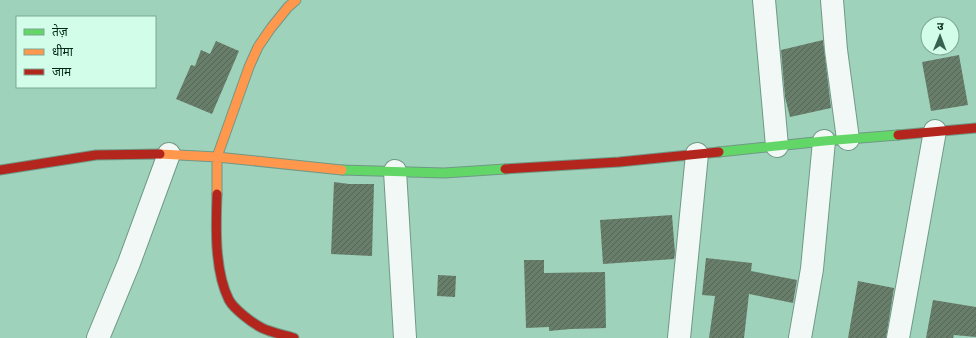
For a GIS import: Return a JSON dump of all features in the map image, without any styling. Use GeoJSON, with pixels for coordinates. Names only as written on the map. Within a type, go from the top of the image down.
{"type":"FeatureCollection","features":[{"type":"Feature","properties":{"kind":"main road"},"geometry":{"type":"LineString","coordinates":[[294,338],[262,333],[238,311],[230,301],[224,287],[219,263],[216,235],[217,157],[249,67],[258,47],[271,28],[288,7],[296,0]]}},
{"type":"Feature","properties":{"kind":"main road"},"geometry":{"type":"LineString","coordinates":[[0,170],[96,155],[162,154],[217,157],[349,171],[444,173],[619,162],[824,141],[976,128]]}},
{"type":"Feature","properties":{"kind":"street"},"geometry":{"type":"LineString","coordinates":[[764,0],[776,146]]}},
{"type":"Feature","properties":{"kind":"street"},"geometry":{"type":"LineString","coordinates":[[832,0],[836,50],[848,139]]}},
{"type":"Feature","properties":{"kind":"street"},"geometry":{"type":"LineString","coordinates":[[898,338],[935,131]]}},
{"type":"Feature","properties":{"kind":"street"},"geometry":{"type":"LineString","coordinates":[[800,338],[812,269],[824,141]]}},
{"type":"Feature","properties":{"kind":"street"},"geometry":{"type":"LineString","coordinates":[[98,338],[129,264],[162,154]]}},
{"type":"Feature","properties":{"kind":"street"},"geometry":{"type":"LineString","coordinates":[[679,338],[697,154]]}},
{"type":"Feature","properties":{"kind":"street"},"geometry":{"type":"LineString","coordinates":[[395,171],[405,338]]}},
{"type":"Feature","properties":{"kind":"building"},"geometry":{"type":"Polygon","coordinates":[[[823,40],[831,108],[790,117],[785,97],[781,50],[823,40]]]}},
{"type":"Feature","properties":{"kind":"building"},"geometry":{"type":"Polygon","coordinates":[[[216,41],[239,51],[212,114],[176,99],[191,65],[195,66],[201,50],[210,54],[216,41]]]}},
{"type":"Feature","properties":{"kind":"building"},"geometry":{"type":"Polygon","coordinates":[[[959,56],[968,105],[931,111],[922,62],[959,56]]]}},
{"type":"Feature","properties":{"kind":"building"},"geometry":{"type":"Polygon","coordinates":[[[334,182],[349,184],[374,184],[372,256],[331,254],[334,182]]]}},
{"type":"Feature","properties":{"kind":"building"},"geometry":{"type":"Polygon","coordinates":[[[672,215],[675,253],[674,259],[603,264],[600,220],[672,215]]]}},
{"type":"Feature","properties":{"kind":"building"},"geometry":{"type":"Polygon","coordinates":[[[706,258],[752,263],[751,271],[797,280],[793,303],[749,294],[744,338],[709,338],[715,296],[702,295],[706,258]]]}},
{"type":"Feature","properties":{"kind":"building"},"geometry":{"type":"Polygon","coordinates":[[[524,260],[544,260],[544,273],[605,272],[606,328],[549,331],[549,327],[526,328],[524,260]]]}},
{"type":"Feature","properties":{"kind":"building"},"geometry":{"type":"Polygon","coordinates":[[[438,275],[456,276],[455,297],[437,296],[438,275]]]}},
{"type":"Feature","properties":{"kind":"building"},"geometry":{"type":"Polygon","coordinates":[[[858,281],[894,288],[886,338],[848,338],[858,281]]]}},
{"type":"Feature","properties":{"kind":"building"},"geometry":{"type":"Polygon","coordinates":[[[933,300],[976,307],[976,337],[954,335],[953,338],[926,338],[933,300]]]}},
{"type":"Feature","properties":{"kind":"traffic: fast"},"geometry":{"type":"LineString","coordinates":[[719,152],[898,135]]}},
{"type":"Feature","properties":{"kind":"traffic: fast"},"geometry":{"type":"LineString","coordinates":[[342,170],[444,173],[505,169]]}},
{"type":"Feature","properties":{"kind":"traffic: slow"},"geometry":{"type":"LineString","coordinates":[[217,194],[217,157],[249,67],[258,47],[271,28],[288,7],[296,0]]}},
{"type":"Feature","properties":{"kind":"traffic: slow"},"geometry":{"type":"LineString","coordinates":[[160,154],[217,157],[342,170]]}},
{"type":"Feature","properties":{"kind":"traffic: jam"},"geometry":{"type":"LineString","coordinates":[[898,135],[976,128]]}},
{"type":"Feature","properties":{"kind":"traffic: jam"},"geometry":{"type":"LineString","coordinates":[[505,169],[619,162],[719,152]]}},
{"type":"Feature","properties":{"kind":"traffic: jam"},"geometry":{"type":"LineString","coordinates":[[0,170],[96,155],[160,154]]}},
{"type":"Feature","properties":{"kind":"traffic: jam"},"geometry":{"type":"LineString","coordinates":[[217,194],[216,234],[218,262],[224,288],[231,304],[258,326],[269,331],[294,338]]}}]}
